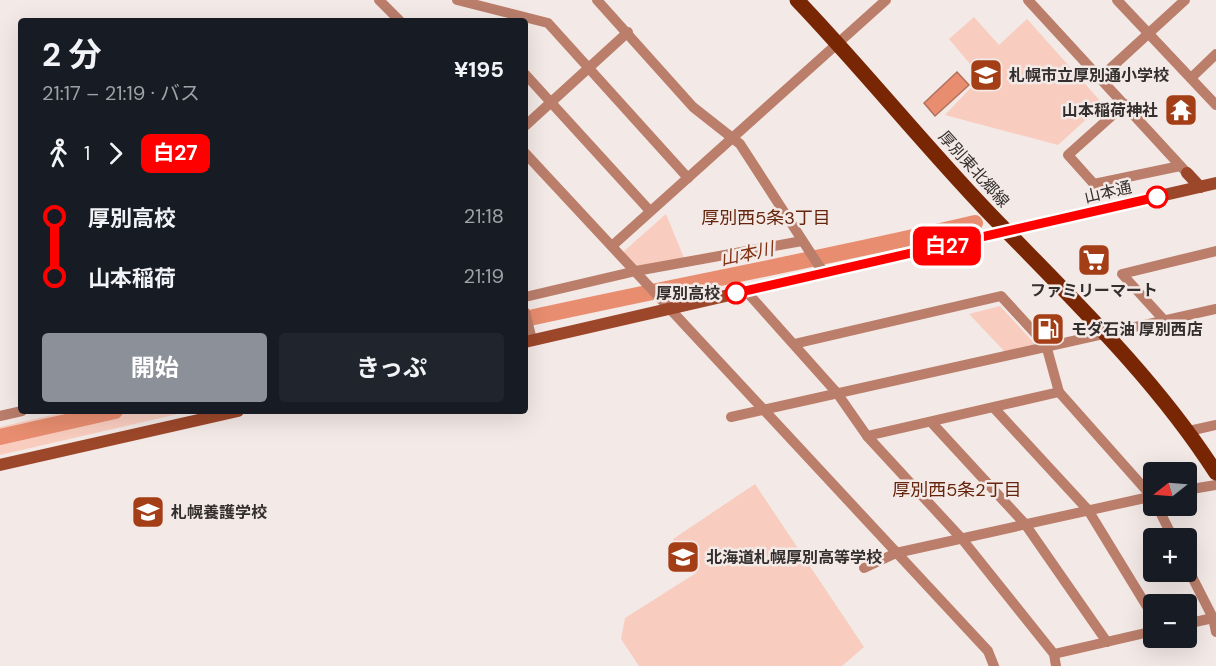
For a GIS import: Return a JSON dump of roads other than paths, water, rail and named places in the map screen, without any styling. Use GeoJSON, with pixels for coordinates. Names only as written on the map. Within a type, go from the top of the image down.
{"type":"FeatureCollection","features":[{"type":"Feature","properties":{"kind":"main road","name":"厚別東北郷線"},"geometry":{"type":"LineString","coordinates":[[797,0],[1009,233],[1105,334],[1190,431],[1216,473]]}},
{"type":"Feature","properties":{"kind":"street"},"geometry":{"type":"LineString","coordinates":[[379,0],[397,18]]}},
{"type":"Feature","properties":{"kind":"street"},"geometry":{"type":"LineString","coordinates":[[457,0],[548,23],[688,178]]}},
{"type":"Feature","properties":{"kind":"street"},"geometry":{"type":"LineString","coordinates":[[597,0],[693,107],[740,144],[805,246],[823,270]]}},
{"type":"Feature","properties":{"kind":"street"},"geometry":{"type":"LineString","coordinates":[[612,246],[886,0]]}},
{"type":"Feature","properties":{"kind":"street"},"geometry":{"type":"LineString","coordinates":[[1028,0],[1101,77],[1190,177]]}},
{"type":"Feature","properties":{"kind":"street"},"geometry":{"type":"LineString","coordinates":[[1117,0],[1216,105]]}},
{"type":"Feature","properties":{"kind":"street"},"geometry":{"type":"LineString","coordinates":[[1101,77],[1185,0]]}},
{"type":"Feature","properties":{"kind":"street"},"geometry":{"type":"LineString","coordinates":[[528,123],[628,32]]}},
{"type":"Feature","properties":{"kind":"street"},"geometry":{"type":"LineString","coordinates":[[1191,78],[1216,54]]}},
{"type":"Feature","properties":{"kind":"street"},"geometry":{"type":"LineString","coordinates":[[528,77],[650,212]]}},
{"type":"Feature","properties":{"kind":"street"},"geometry":{"type":"LineString","coordinates":[[1125,104],[1068,155],[1094,184],[1190,177]]}},
{"type":"Feature","properties":{"kind":"street"},"geometry":{"type":"LineString","coordinates":[[528,156],[988,651],[994,666]]}},
{"type":"Feature","properties":{"kind":"street","name":"山本通"},"geometry":{"type":"LineString","coordinates":[[529,341],[746,291],[823,270],[1009,233],[1190,177],[1216,183]]}},
{"type":"Feature","properties":{"kind":"street"},"geometry":{"type":"LineString","coordinates":[[528,296],[638,274],[805,246]]}},
{"type":"Feature","properties":{"kind":"street"},"geometry":{"type":"LineString","coordinates":[[1164,321],[1122,274],[1216,251]]}},
{"type":"Feature","properties":{"kind":"street"},"geometry":{"type":"LineString","coordinates":[[746,291],[837,393],[867,436],[962,539],[1054,654],[1056,666]]}},
{"type":"Feature","properties":{"kind":"street"},"geometry":{"type":"LineString","coordinates":[[794,344],[1001,296],[1046,345],[1059,392],[1143,487]]}},
{"type":"Feature","properties":{"kind":"street"},"geometry":{"type":"LineString","coordinates":[[731,417],[1046,345],[1216,309]]}},
{"type":"Feature","properties":{"kind":"street"},"geometry":{"type":"LineString","coordinates":[[528,322],[529,341]]}},
{"type":"Feature","properties":{"kind":"street"},"geometry":{"type":"LineString","coordinates":[[867,436],[932,423],[1059,392]]}},
{"type":"Feature","properties":{"kind":"street"},"geometry":{"type":"LineString","coordinates":[[994,408],[1088,510],[1143,600]]}},
{"type":"Feature","properties":{"kind":"street"},"geometry":{"type":"LineString","coordinates":[[0,416],[18,412]]}},
{"type":"Feature","properties":{"kind":"street"},"geometry":{"type":"LineString","coordinates":[[0,465],[225,414]]}},
{"type":"Feature","properties":{"kind":"street"},"geometry":{"type":"LineString","coordinates":[[932,423],[1025,524],[1107,642]]}},
{"type":"Feature","properties":{"kind":"street"},"geometry":{"type":"LineString","coordinates":[[1190,431],[1216,425]]}},
{"type":"Feature","properties":{"kind":"street"},"geometry":{"type":"LineString","coordinates":[[1197,488],[1216,485]]}},
{"type":"Feature","properties":{"kind":"street"},"geometry":{"type":"LineString","coordinates":[[864,568],[896,553],[1088,510],[1143,501]]}},
{"type":"Feature","properties":{"kind":"street"},"geometry":{"type":"LineString","coordinates":[[1195,582],[1213,618],[1216,632]]}},
{"type":"Feature","properties":{"kind":"street"},"geometry":{"type":"LineString","coordinates":[[1197,622],[1213,618]]}},
{"type":"Feature","properties":{"kind":"street"},"geometry":{"type":"LineString","coordinates":[[1054,654],[1143,634]]}},
{"type":"Feature","properties":{"kind":"waterway","name":"山本川"},"geometry":{"type":"LineString","coordinates":[[528,318],[975,223]]}},
{"type":"Feature","properties":{"kind":"waterway","name":"山本川"},"geometry":{"type":"LineString","coordinates":[[0,437],[102,414]]}},
{"type":"Feature","properties":{"kind":"place","name":"札幌市立厚別通小学校"},"geometry":{"type":"Point","coordinates":[986,75]}},
{"type":"Feature","properties":{"kind":"place","name":"山本稲荷神社"},"geometry":{"type":"Point","coordinates":[1181,110]}},
{"type":"Feature","properties":{"kind":"place","name":"ファミリーマート"},"geometry":{"type":"Point","coordinates":[1094,260]}},
{"type":"Feature","properties":{"kind":"place","name":"厚別高校"},"geometry":{"type":"Point","coordinates":[736,293]}},
{"type":"Feature","properties":{"kind":"place","name":"モダ石油 厚別西店"},"geometry":{"type":"Point","coordinates":[1048,329]}},
{"type":"Feature","properties":{"kind":"place","name":"札幌養護学校"},"geometry":{"type":"Point","coordinates":[148,512]}},
{"type":"Feature","properties":{"kind":"place","name":"北海道札幌厚別高等学校"},"geometry":{"type":"Point","coordinates":[683,557]}},
{"type":"Feature","properties":{"kind":"district","name":"厚別西5条3丁目"},"geometry":{"type":"Point","coordinates":[766,218]}},
{"type":"Feature","properties":{"kind":"district","name":"厚別西5条2丁目"},"geometry":{"type":"Point","coordinates":[957,490]}}]}
